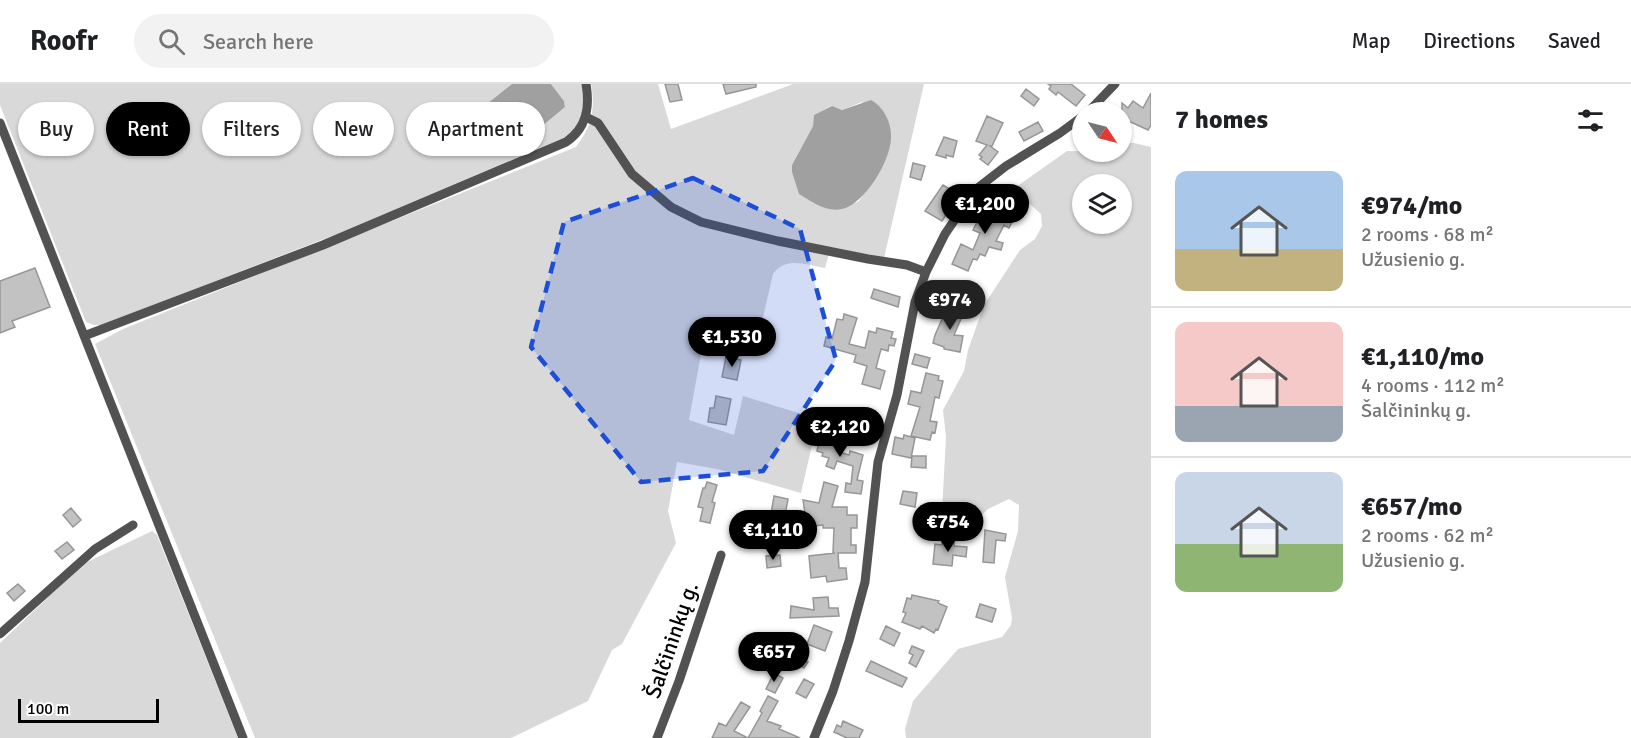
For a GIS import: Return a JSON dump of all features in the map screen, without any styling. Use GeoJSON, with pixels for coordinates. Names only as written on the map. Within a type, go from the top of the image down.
{"type":"FeatureCollection","features":[{"type":"Feature","properties":{"kind":"street"},"geometry":{"type":"LineString","coordinates":[[84,336],[322,245],[566,142],[581,129],[586,117],[588,106],[586,84]]}},
{"type":"Feature","properties":{"kind":"street"},"geometry":{"type":"LineString","coordinates":[[1098,102],[1115,84]]}},
{"type":"Feature","properties":{"kind":"street"},"geometry":{"type":"LineString","coordinates":[[586,117],[598,123],[632,174],[672,207],[701,222],[868,260],[907,265],[926,272]]}},
{"type":"Feature","properties":{"kind":"street"},"geometry":{"type":"LineString","coordinates":[[0,123],[243,738]]}},
{"type":"Feature","properties":{"kind":"street"},"geometry":{"type":"LineString","coordinates":[[814,738],[833,691],[864,582],[878,462],[897,394],[915,302],[926,272],[945,234],[975,190],[1006,166],[1072,124]]}},
{"type":"Feature","properties":{"kind":"street"},"geometry":{"type":"LineString","coordinates":[[0,634],[95,549],[133,525]]}},
{"type":"Feature","properties":{"kind":"street","name":"Šalčininkų g."},"geometry":{"type":"LineString","coordinates":[[657,738],[679,681],[721,555]]}},
{"type":"Feature","properties":{"kind":"highlighted area"},"geometry":{"type":"Polygon","coordinates":[[[693,178],[800,229],[836,360],[763,471],[641,482],[531,347],[564,222],[693,178]]]}},
{"type":"Feature","properties":{"kind":"shaded area"},"geometry":{"type":"Polygon","coordinates":[[[0,84],[512,84],[489,102],[406,102],[406,156],[521,156],[342,232],[102,325],[94,325],[86,322],[20,156],[94,156],[94,102],[18,102],[18,150],[0,105],[0,84]]]}},
{"type":"Feature","properties":{"kind":"shaded area"},"geometry":{"type":"Polygon","coordinates":[[[512,84],[551,84],[564,101],[565,107],[545,124],[545,102],[489,102],[512,84]]]}},
{"type":"Feature","properties":{"kind":"shaded area"},"geometry":{"type":"Polygon","coordinates":[[[551,84],[582,84],[585,106],[576,129],[545,146],[545,124],[565,107],[564,101],[551,84]]]}},
{"type":"Feature","properties":{"kind":"shaded area"},"geometry":{"type":"Polygon","coordinates":[[[591,84],[658,84],[671,129],[793,84],[924,84],[884,258],[831,247],[825,268],[797,263],[784,265],[773,274],[754,356],[703,343],[689,420],[734,435],[743,396],[818,419],[801,493],[717,469],[677,462],[668,511],[676,543],[622,644],[612,650],[588,701],[511,738],[255,738],[95,344],[123,329],[576,147],[591,118],[593,102],[591,84]],[[862,102],[842,110],[831,106],[815,115],[813,126],[792,165],[799,194],[826,208],[858,202],[872,184],[890,146],[862,102]]]}},
{"type":"Feature","properties":{"kind":"shaded area"},"geometry":{"type":"Polygon","coordinates":[[[871,100],[886,116],[891,139],[886,159],[875,180],[859,199],[842,209],[819,206],[799,194],[792,165],[813,126],[814,115],[832,106],[842,110],[871,100]]]}},
{"type":"Feature","properties":{"kind":"shaded area"},"geometry":{"type":"Polygon","coordinates":[[[1132,143],[1151,147],[1151,738],[906,738],[905,729],[913,701],[958,649],[1002,637],[1011,625],[1012,618],[1005,577],[1018,531],[1019,505],[1009,499],[988,509],[980,517],[944,515],[942,512],[946,437],[943,410],[964,371],[968,350],[984,305],[1020,250],[1035,239],[1042,226],[1041,214],[1013,189],[1067,151],[1072,151],[1072,162],[1132,162],[1132,143]]]}},
{"type":"Feature","properties":{"kind":"shaded area"},"geometry":{"type":"Polygon","coordinates":[[[152,531],[157,535],[238,738],[0,738],[0,643],[83,564],[152,531]]]}},
{"type":"Feature","properties":{"kind":"building"},"geometry":{"type":"Polygon","coordinates":[[[665,84],[678,84],[682,100],[670,102],[665,84]]]}},
{"type":"Feature","properties":{"kind":"building"},"geometry":{"type":"Polygon","coordinates":[[[723,84],[756,84],[756,87],[726,94],[723,84]]]}},
{"type":"Feature","properties":{"kind":"building"},"geometry":{"type":"Polygon","coordinates":[[[1048,84],[1071,84],[1085,95],[1079,102],[1072,103],[1058,92],[1056,95],[1049,89],[1051,86],[1048,84]]]}},
{"type":"Feature","properties":{"kind":"building"},"geometry":{"type":"Polygon","coordinates":[[[1026,89],[1039,99],[1034,106],[1021,96],[1026,89]]]}},
{"type":"Feature","properties":{"kind":"building"},"geometry":{"type":"Polygon","coordinates":[[[1151,93],[1151,125],[1148,130],[1132,123],[1133,101],[1143,108],[1151,93]]]}},
{"type":"Feature","properties":{"kind":"building"},"geometry":{"type":"Polygon","coordinates":[[[987,116],[1003,123],[990,146],[998,152],[988,165],[980,159],[982,157],[979,155],[987,145],[976,141],[987,116]]]}},
{"type":"Feature","properties":{"kind":"building"},"geometry":{"type":"Polygon","coordinates":[[[1038,122],[1043,131],[1024,141],[1019,132],[1038,122]]]}},
{"type":"Feature","properties":{"kind":"building"},"geometry":{"type":"Polygon","coordinates":[[[944,137],[957,141],[953,157],[946,155],[946,158],[936,155],[944,137]]]}},
{"type":"Feature","properties":{"kind":"building"},"geometry":{"type":"Polygon","coordinates":[[[913,163],[925,166],[921,180],[910,177],[913,163]]]}},
{"type":"Feature","properties":{"kind":"building"},"geometry":{"type":"Polygon","coordinates":[[[943,185],[959,195],[942,221],[925,211],[943,185]]]}},
{"type":"Feature","properties":{"kind":"building"},"geometry":{"type":"Polygon","coordinates":[[[996,196],[1006,201],[1001,211],[1014,218],[1009,228],[1004,225],[996,241],[1003,243],[1001,250],[989,247],[985,256],[980,254],[977,260],[973,259],[968,271],[952,264],[961,244],[973,250],[980,233],[973,230],[977,222],[981,223],[996,196]]]}},
{"type":"Feature","properties":{"kind":"building"},"geometry":{"type":"Polygon","coordinates":[[[35,268],[50,307],[12,321],[15,327],[0,333],[0,281],[35,268]]]}},
{"type":"Feature","properties":{"kind":"building"},"geometry":{"type":"Polygon","coordinates":[[[874,289],[900,297],[898,307],[871,298],[874,289]]]}},
{"type":"Feature","properties":{"kind":"building"},"geometry":{"type":"Polygon","coordinates":[[[947,308],[956,312],[957,309],[964,312],[954,335],[963,336],[960,352],[944,349],[933,343],[947,308]]]}},
{"type":"Feature","properties":{"kind":"building"},"geometry":{"type":"Polygon","coordinates":[[[844,314],[857,318],[849,344],[865,348],[869,331],[876,333],[877,328],[893,332],[891,338],[896,339],[894,346],[889,345],[888,351],[881,349],[876,368],[885,371],[880,389],[862,384],[867,366],[854,362],[856,355],[824,346],[826,337],[832,339],[837,319],[843,320],[844,314]]]}},
{"type":"Feature","properties":{"kind":"building"},"geometry":{"type":"Polygon","coordinates":[[[915,354],[930,358],[927,368],[912,364],[915,354]]]}},
{"type":"Feature","properties":{"kind":"building"},"geometry":{"type":"Polygon","coordinates":[[[726,357],[741,360],[737,380],[722,377],[726,357]]]}},
{"type":"Feature","properties":{"kind":"building"},"geometry":{"type":"Polygon","coordinates":[[[926,373],[939,376],[938,380],[943,381],[939,398],[935,397],[930,421],[937,422],[935,433],[932,432],[930,440],[911,436],[920,407],[908,404],[911,391],[921,393],[926,373]]]}},
{"type":"Feature","properties":{"kind":"building"},"geometry":{"type":"Polygon","coordinates":[[[716,396],[731,399],[726,425],[708,422],[710,408],[714,408],[716,396]]]}},
{"type":"Feature","properties":{"kind":"building"},"geometry":{"type":"Polygon","coordinates":[[[839,414],[853,418],[849,431],[836,427],[839,414]]]}},
{"type":"Feature","properties":{"kind":"building"},"geometry":{"type":"Polygon","coordinates":[[[822,426],[840,432],[836,451],[849,455],[850,451],[863,455],[857,480],[863,481],[861,494],[845,492],[846,483],[851,484],[853,466],[837,461],[834,469],[826,466],[829,458],[817,451],[822,426]]]}},
{"type":"Feature","properties":{"kind":"building"},"geometry":{"type":"Polygon","coordinates":[[[904,435],[915,438],[911,458],[892,454],[895,437],[903,439],[904,435]]]}},
{"type":"Feature","properties":{"kind":"building"},"geometry":{"type":"Polygon","coordinates":[[[912,456],[926,456],[926,468],[911,467],[912,456]]]}},
{"type":"Feature","properties":{"kind":"building"},"geometry":{"type":"Polygon","coordinates":[[[707,482],[717,485],[712,502],[715,503],[710,523],[700,521],[703,508],[698,507],[707,482]]]}},
{"type":"Feature","properties":{"kind":"building"},"geometry":{"type":"Polygon","coordinates":[[[824,482],[838,486],[832,507],[847,507],[847,515],[857,515],[857,528],[851,528],[851,545],[856,545],[856,553],[838,553],[839,568],[846,568],[847,579],[827,582],[826,576],[811,578],[809,556],[835,553],[833,553],[834,528],[823,528],[823,525],[807,527],[803,500],[819,503],[824,482]]]}},
{"type":"Feature","properties":{"kind":"building"},"geometry":{"type":"Polygon","coordinates":[[[903,491],[917,493],[915,507],[900,504],[903,491]]]}},
{"type":"Feature","properties":{"kind":"building"},"geometry":{"type":"Polygon","coordinates":[[[774,496],[788,499],[785,516],[771,514],[774,496]]]}},
{"type":"Feature","properties":{"kind":"building"},"geometry":{"type":"Polygon","coordinates":[[[71,508],[81,520],[73,527],[63,515],[71,508]]]}},
{"type":"Feature","properties":{"kind":"building"},"geometry":{"type":"Polygon","coordinates":[[[778,524],[792,526],[790,536],[776,534],[778,524]]]}},
{"type":"Feature","properties":{"kind":"building"},"geometry":{"type":"Polygon","coordinates":[[[985,530],[1006,534],[1005,541],[996,540],[994,563],[983,562],[985,530]]]}},
{"type":"Feature","properties":{"kind":"building"},"geometry":{"type":"Polygon","coordinates":[[[942,541],[954,542],[954,546],[967,547],[966,557],[953,555],[952,566],[933,564],[935,544],[942,545],[942,541]]]}},
{"type":"Feature","properties":{"kind":"building"},"geometry":{"type":"Polygon","coordinates":[[[67,542],[74,550],[62,559],[55,551],[67,542]]]}},
{"type":"Feature","properties":{"kind":"building"},"geometry":{"type":"Polygon","coordinates":[[[780,555],[781,566],[767,568],[766,556],[780,555]]]}},
{"type":"Feature","properties":{"kind":"building"},"geometry":{"type":"Polygon","coordinates":[[[18,584],[25,591],[14,601],[7,593],[18,584]]]}},
{"type":"Feature","properties":{"kind":"building"},"geometry":{"type":"Polygon","coordinates":[[[912,595],[939,601],[938,603],[947,607],[938,630],[936,629],[934,633],[922,626],[920,629],[902,622],[906,613],[903,612],[907,598],[911,599],[912,595]]]}},
{"type":"Feature","properties":{"kind":"building"},"geometry":{"type":"Polygon","coordinates":[[[828,597],[829,608],[838,608],[839,616],[790,618],[791,606],[814,610],[813,598],[828,597]]]}},
{"type":"Feature","properties":{"kind":"building"},"geometry":{"type":"Polygon","coordinates":[[[980,604],[996,609],[992,622],[976,617],[980,604]]]}},
{"type":"Feature","properties":{"kind":"building"},"geometry":{"type":"Polygon","coordinates":[[[814,625],[832,632],[825,651],[807,644],[814,625]]]}},
{"type":"Feature","properties":{"kind":"building"},"geometry":{"type":"Polygon","coordinates":[[[886,626],[900,633],[894,646],[880,639],[886,626]]]}},
{"type":"Feature","properties":{"kind":"building"},"geometry":{"type":"Polygon","coordinates":[[[796,643],[803,647],[798,656],[808,662],[804,668],[787,658],[796,643]]]}},
{"type":"Feature","properties":{"kind":"building"},"geometry":{"type":"Polygon","coordinates":[[[912,646],[924,651],[916,667],[909,663],[913,655],[909,653],[912,646]]]}},
{"type":"Feature","properties":{"kind":"building"},"geometry":{"type":"Polygon","coordinates":[[[871,661],[907,678],[902,687],[866,671],[871,661]]]}},
{"type":"Feature","properties":{"kind":"building"},"geometry":{"type":"Polygon","coordinates":[[[774,673],[783,678],[775,693],[766,689],[774,673]]]}},
{"type":"Feature","properties":{"kind":"building"},"geometry":{"type":"Polygon","coordinates":[[[804,679],[814,684],[806,698],[796,693],[804,679]]]}},
{"type":"Feature","properties":{"kind":"building"},"geometry":{"type":"Polygon","coordinates":[[[768,696],[778,701],[767,721],[781,726],[779,729],[800,738],[748,738],[762,713],[760,711],[768,696]]]}},
{"type":"Feature","properties":{"kind":"building"},"geometry":{"type":"Polygon","coordinates":[[[741,702],[750,707],[734,731],[748,738],[712,738],[719,723],[726,726],[741,702]]]}},
{"type":"Feature","properties":{"kind":"building"},"geometry":{"type":"Polygon","coordinates":[[[843,721],[863,730],[859,738],[847,738],[834,732],[837,725],[841,727],[843,721]]]}}]}
